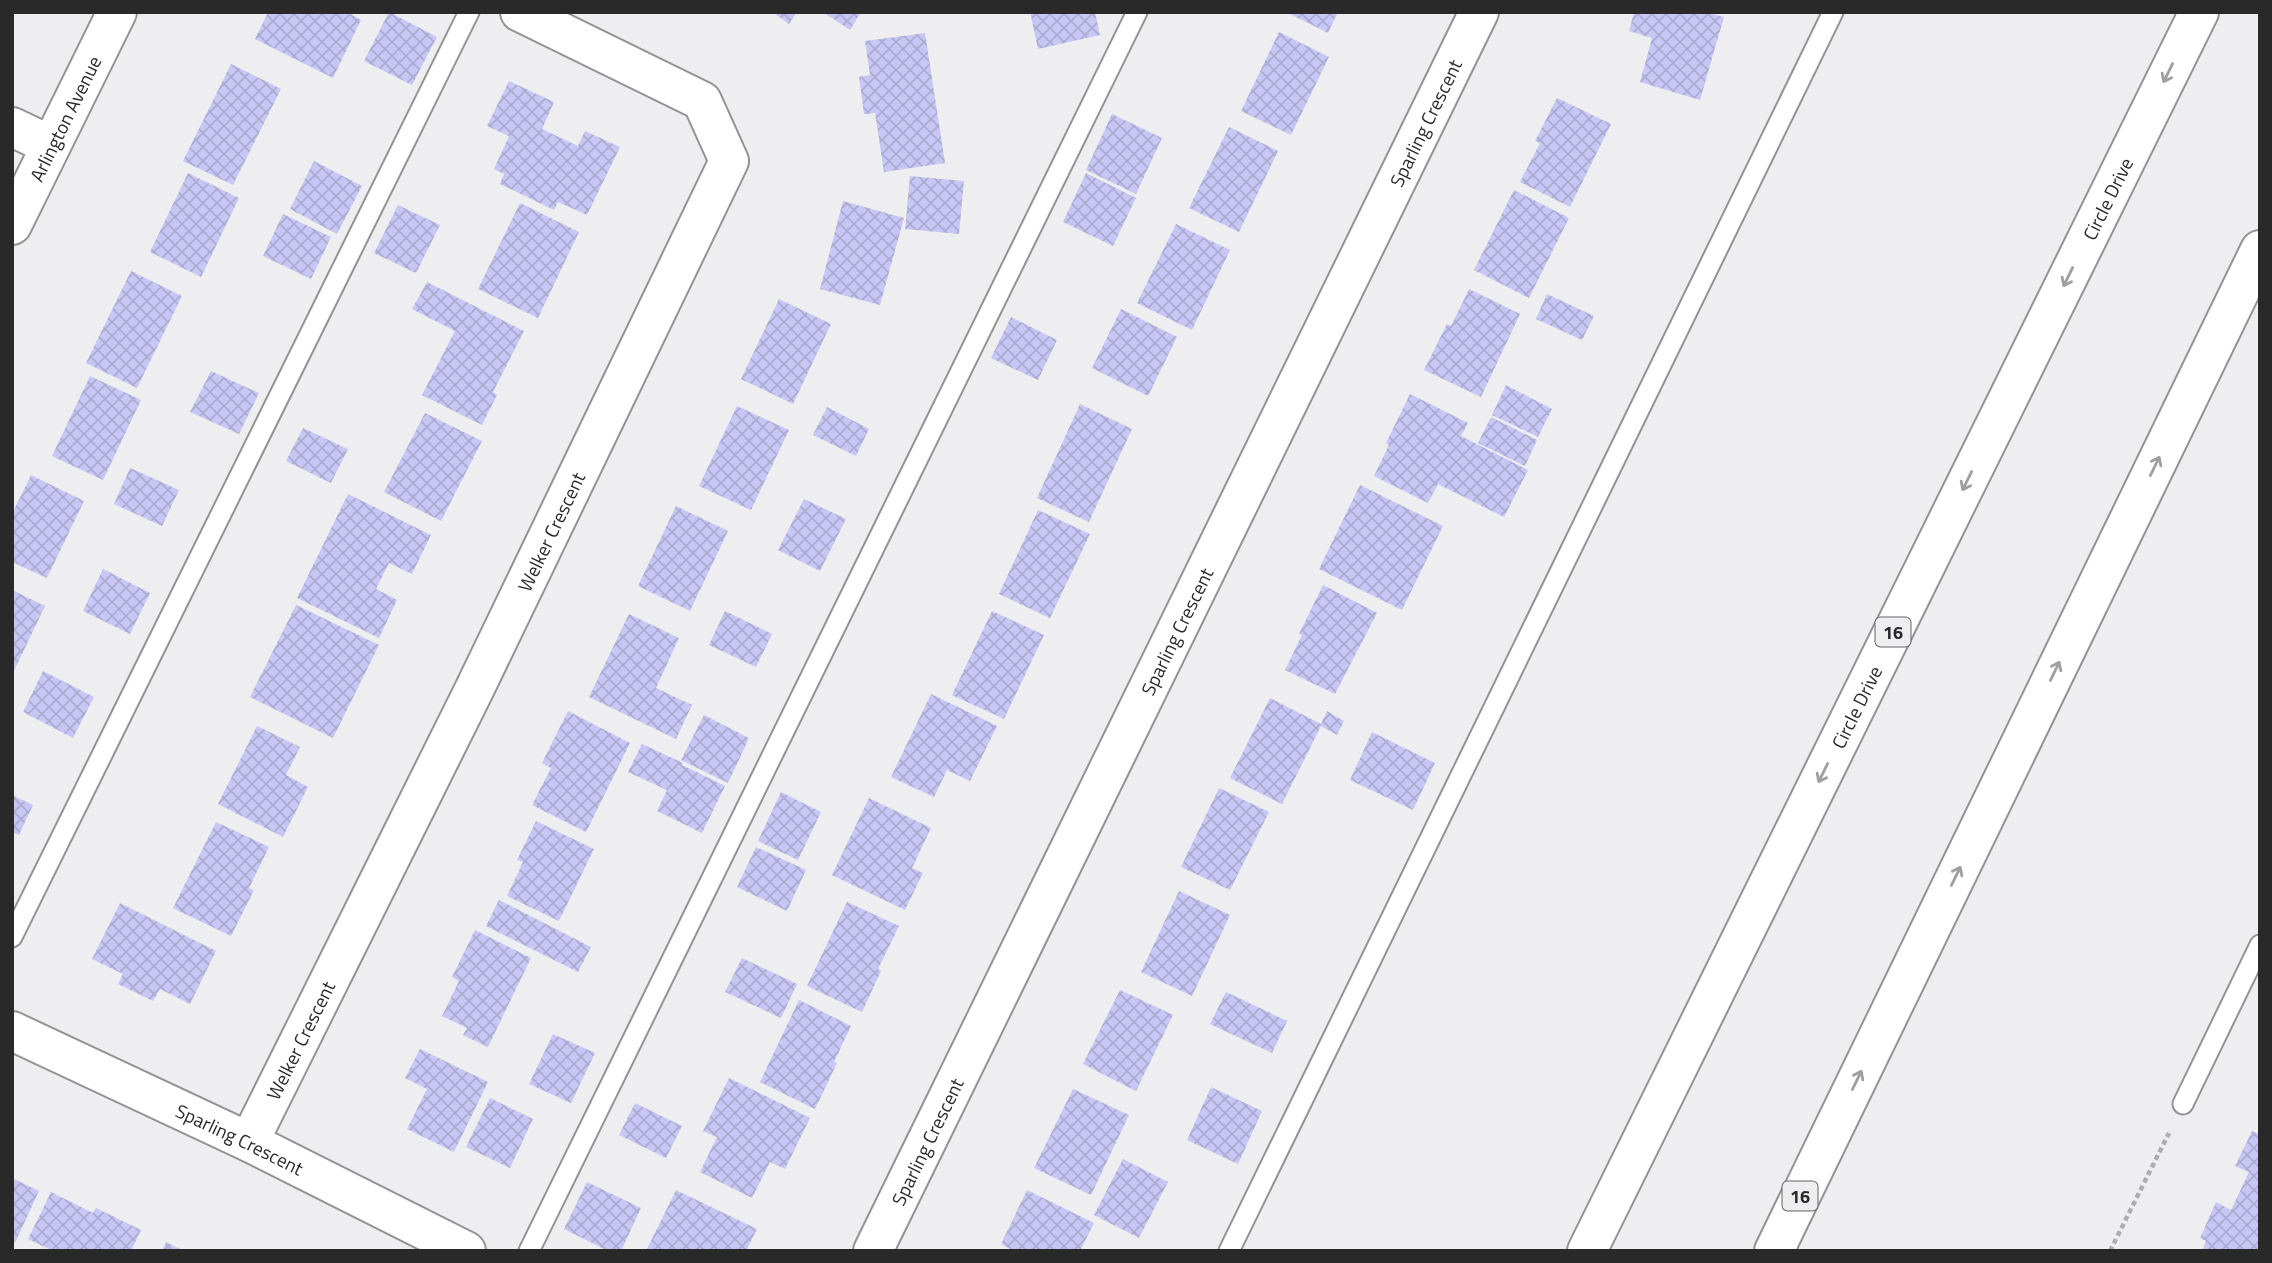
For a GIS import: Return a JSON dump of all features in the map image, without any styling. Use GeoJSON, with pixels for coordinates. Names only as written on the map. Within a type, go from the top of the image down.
{"type":"FeatureCollection","features":[{"type":"Feature","properties":{"kind":"main road","name":"Arlington Avenue"},"geometry":{"type":"LineString","coordinates":[[12,225],[117,12]]}},
{"type":"Feature","properties":{"kind":"main road","name":"Welker Crescent"},"geometry":{"type":"LineString","coordinates":[[249,1142],[474,690],[729,161],[702,101],[520,12]]}},
{"type":"Feature","properties":{"kind":"main road","name":"Sparling Crescent"},"geometry":{"type":"LineString","coordinates":[[873,1251],[1479,12]]}},
{"type":"Feature","properties":{"kind":"main road","name":"Circle Drive"},"geometry":{"type":"LineString","coordinates":[[1587,1251],[2199,12]]}},
{"type":"Feature","properties":{"kind":"main road"},"geometry":{"type":"LineString","coordinates":[[12,127],[50,145]]}},
{"type":"Feature","properties":{"kind":"main road","name":"16"},"geometry":{"type":"LineString","coordinates":[[1776,1251],[2260,250]]}},
{"type":"Feature","properties":{"kind":"main road","name":"Sparling Crescent"},"geometry":{"type":"LineString","coordinates":[[12,1031],[249,1142],[466,1251]]}},
{"type":"Feature","properties":{"kind":"lane"},"geometry":{"type":"LineString","coordinates":[[12,937],[469,12]]}},
{"type":"Feature","properties":{"kind":"lane"},"geometry":{"type":"LineString","coordinates":[[529,1251],[1137,12]]}},
{"type":"Feature","properties":{"kind":"lane"},"geometry":{"type":"LineString","coordinates":[[1229,1251],[1833,12]]}},
{"type":"Feature","properties":{"kind":"lane"},"geometry":{"type":"LineString","coordinates":[[2183,1104],[2260,945]]}},
{"type":"Feature","properties":{"kind":"path"},"geometry":{"type":"LineString","coordinates":[[2110,1251],[2183,1104]]}},
{"type":"Feature","properties":{"kind":"building"},"geometry":{"type":"Polygon","coordinates":[[[268,12],[347,12],[361,20],[333,78],[255,39],[268,12]]]}},
{"type":"Feature","properties":{"kind":"building"},"geometry":{"type":"Polygon","coordinates":[[[389,12],[437,37],[412,85],[364,61],[389,12]]]}},
{"type":"Feature","properties":{"kind":"building"},"geometry":{"type":"Polygon","coordinates":[[[772,12],[797,12],[789,24],[772,12]]]}},
{"type":"Feature","properties":{"kind":"building"},"geometry":{"type":"Polygon","coordinates":[[[823,12],[861,12],[850,30],[823,12]]]}},
{"type":"Feature","properties":{"kind":"building"},"geometry":{"type":"Polygon","coordinates":[[[1030,12],[1095,12],[1100,35],[1038,49],[1030,12]]]}},
{"type":"Feature","properties":{"kind":"building"},"geometry":{"type":"Polygon","coordinates":[[[1286,12],[1338,12],[1328,33],[1286,12]]]}},
{"type":"Feature","properties":{"kind":"building"},"geometry":{"type":"Polygon","coordinates":[[[1634,12],[1706,12],[1724,17],[1700,100],[1640,82],[1652,38],[1629,31],[1634,12]]]}},
{"type":"Feature","properties":{"kind":"building"},"geometry":{"type":"Polygon","coordinates":[[[1279,32],[1329,57],[1291,135],[1241,111],[1279,32]]]}},
{"type":"Feature","properties":{"kind":"building"},"geometry":{"type":"Polygon","coordinates":[[[925,33],[945,163],[884,172],[875,113],[864,114],[859,77],[870,75],[865,41],[925,33]]]}},
{"type":"Feature","properties":{"kind":"building"},"geometry":{"type":"Polygon","coordinates":[[[231,64],[281,89],[233,185],[183,161],[231,64]]]}},
{"type":"Feature","properties":{"kind":"building"},"geometry":{"type":"Polygon","coordinates":[[[509,81],[554,102],[542,129],[578,146],[585,131],[620,147],[587,215],[558,202],[554,210],[500,184],[504,174],[494,169],[509,136],[487,126],[509,81]]]}},
{"type":"Feature","properties":{"kind":"building"},"geometry":{"type":"Polygon","coordinates":[[[1557,98],[1611,124],[1570,207],[1520,182],[1540,143],[1535,141],[1557,98]]]}},
{"type":"Feature","properties":{"kind":"building"},"geometry":{"type":"Polygon","coordinates":[[[1112,114],[1162,138],[1136,194],[1086,170],[1112,114]]]}},
{"type":"Feature","properties":{"kind":"building"},"geometry":{"type":"Polygon","coordinates":[[[1229,127],[1278,151],[1239,232],[1189,208],[1229,127]]]}},
{"type":"Feature","properties":{"kind":"building"},"geometry":{"type":"Polygon","coordinates":[[[314,161],[362,186],[337,234],[290,209],[314,161]]]}},
{"type":"Feature","properties":{"kind":"building"},"geometry":{"type":"Polygon","coordinates":[[[188,173],[239,198],[201,277],[150,252],[188,173]]]}},
{"type":"Feature","properties":{"kind":"building"},"geometry":{"type":"Polygon","coordinates":[[[1086,173],[1136,198],[1113,246],[1063,222],[1086,173]]]}},
{"type":"Feature","properties":{"kind":"building"},"geometry":{"type":"Polygon","coordinates":[[[910,176],[964,181],[959,234],[905,229],[910,176]]]}},
{"type":"Feature","properties":{"kind":"building"},"geometry":{"type":"Polygon","coordinates":[[[1514,190],[1569,218],[1529,298],[1474,270],[1514,190]]]}},
{"type":"Feature","properties":{"kind":"building"},"geometry":{"type":"Polygon","coordinates":[[[843,201],[904,218],[880,305],[820,289],[843,201]]]}},
{"type":"Feature","properties":{"kind":"building"},"geometry":{"type":"Polygon","coordinates":[[[520,203],[579,232],[538,318],[478,289],[520,203]]]}},
{"type":"Feature","properties":{"kind":"building"},"geometry":{"type":"Polygon","coordinates":[[[398,205],[440,225],[416,273],[374,253],[398,205]]]}},
{"type":"Feature","properties":{"kind":"building"},"geometry":{"type":"Polygon","coordinates":[[[283,214],[331,237],[311,279],[263,256],[283,214]]]}},
{"type":"Feature","properties":{"kind":"building"},"geometry":{"type":"Polygon","coordinates":[[[1176,224],[1230,250],[1192,330],[1137,303],[1176,224]]]}},
{"type":"Feature","properties":{"kind":"building"},"geometry":{"type":"Polygon","coordinates":[[[131,271],[182,296],[137,388],[86,363],[131,271]]]}},
{"type":"Feature","properties":{"kind":"building"},"geometry":{"type":"Polygon","coordinates":[[[427,282],[524,331],[493,392],[497,395],[482,425],[422,395],[455,331],[412,309],[427,282]]]}},
{"type":"Feature","properties":{"kind":"building"},"geometry":{"type":"Polygon","coordinates":[[[1469,289],[1520,314],[1481,397],[1424,370],[1447,324],[1451,326],[1469,289]]]}},
{"type":"Feature","properties":{"kind":"building"},"geometry":{"type":"Polygon","coordinates":[[[1547,294],[1594,316],[1582,340],[1536,319],[1547,294]]]}},
{"type":"Feature","properties":{"kind":"building"},"geometry":{"type":"Polygon","coordinates":[[[779,299],[831,324],[793,404],[741,379],[779,299]]]}},
{"type":"Feature","properties":{"kind":"building"},"geometry":{"type":"Polygon","coordinates":[[[1121,309],[1177,337],[1148,396],[1092,368],[1121,309]]]}},
{"type":"Feature","properties":{"kind":"building"},"geometry":{"type":"Polygon","coordinates":[[[1011,317],[1057,340],[1038,380],[991,358],[1011,317]]]}},
{"type":"Feature","properties":{"kind":"building"},"geometry":{"type":"Polygon","coordinates":[[[211,371],[259,393],[239,434],[190,412],[211,371]]]}},
{"type":"Feature","properties":{"kind":"building"},"geometry":{"type":"Polygon","coordinates":[[[90,376],[141,400],[103,480],[52,456],[90,376]]]}},
{"type":"Feature","properties":{"kind":"building"},"geometry":{"type":"Polygon","coordinates":[[[1506,385],[1552,409],[1538,437],[1492,415],[1506,385]]]}},
{"type":"Feature","properties":{"kind":"building"},"geometry":{"type":"Polygon","coordinates":[[[1410,394],[1468,423],[1461,436],[1528,470],[1504,517],[1438,484],[1428,503],[1374,476],[1389,445],[1386,443],[1410,394]]]}},
{"type":"Feature","properties":{"kind":"building"},"geometry":{"type":"Polygon","coordinates":[[[1080,404],[1132,429],[1089,522],[1037,498],[1080,404]]]}},
{"type":"Feature","properties":{"kind":"building"},"geometry":{"type":"Polygon","coordinates":[[[737,406],[789,430],[751,510],[699,486],[737,406]]]}},
{"type":"Feature","properties":{"kind":"building"},"geometry":{"type":"Polygon","coordinates":[[[827,407],[869,429],[856,456],[813,435],[827,407]]]}},
{"type":"Feature","properties":{"kind":"building"},"geometry":{"type":"Polygon","coordinates":[[[425,413],[482,441],[441,521],[384,492],[425,413]]]}},
{"type":"Feature","properties":{"kind":"building"},"geometry":{"type":"Polygon","coordinates":[[[1491,417],[1537,440],[1525,466],[1478,443],[1491,417]]]}},
{"type":"Feature","properties":{"kind":"building"},"geometry":{"type":"Polygon","coordinates":[[[303,428],[348,449],[331,483],[286,461],[303,428]]]}},
{"type":"Feature","properties":{"kind":"building"},"geometry":{"type":"Polygon","coordinates":[[[130,468],[179,490],[162,526],[114,504],[130,468]]]}},
{"type":"Feature","properties":{"kind":"building"},"geometry":{"type":"Polygon","coordinates":[[[31,475],[84,501],[47,578],[12,562],[12,514],[31,475]]]}},
{"type":"Feature","properties":{"kind":"building"},"geometry":{"type":"Polygon","coordinates":[[[1360,485],[1443,526],[1402,610],[1319,569],[1360,485]]]}},
{"type":"Feature","properties":{"kind":"building"},"geometry":{"type":"Polygon","coordinates":[[[348,494],[431,535],[412,574],[389,563],[376,589],[397,600],[379,638],[297,598],[348,494]]]}},
{"type":"Feature","properties":{"kind":"building"},"geometry":{"type":"Polygon","coordinates":[[[804,499],[846,519],[820,571],[778,550],[804,499]]]}},
{"type":"Feature","properties":{"kind":"building"},"geometry":{"type":"Polygon","coordinates":[[[676,506],[728,531],[690,611],[638,586],[676,506]]]}},
{"type":"Feature","properties":{"kind":"building"},"geometry":{"type":"Polygon","coordinates":[[[1038,510],[1090,534],[1050,618],[999,594],[1038,510]]]}},
{"type":"Feature","properties":{"kind":"building"},"geometry":{"type":"Polygon","coordinates":[[[103,569],[150,593],[130,634],[83,611],[103,569]]]}},
{"type":"Feature","properties":{"kind":"building"},"geometry":{"type":"Polygon","coordinates":[[[1323,585],[1377,613],[1335,694],[1285,670],[1323,585]]]}},
{"type":"Feature","properties":{"kind":"building"},"geometry":{"type":"Polygon","coordinates":[[[12,590],[45,606],[12,675],[12,590]]]}},
{"type":"Feature","properties":{"kind":"building"},"geometry":{"type":"Polygon","coordinates":[[[296,605],[379,645],[333,738],[250,697],[296,605]]]}},
{"type":"Feature","properties":{"kind":"building"},"geometry":{"type":"Polygon","coordinates":[[[725,611],[772,634],[756,667],[709,645],[725,611]]]}},
{"type":"Feature","properties":{"kind":"building"},"geometry":{"type":"Polygon","coordinates":[[[992,611],[1044,635],[1004,719],[952,695],[992,611]]]}},
{"type":"Feature","properties":{"kind":"building"},"geometry":{"type":"Polygon","coordinates":[[[629,614],[679,638],[656,688],[692,705],[676,739],[589,697],[629,614]]]}},
{"type":"Feature","properties":{"kind":"building"},"geometry":{"type":"Polygon","coordinates":[[[43,671],[94,697],[73,738],[23,712],[43,671]]]}},
{"type":"Feature","properties":{"kind":"building"},"geometry":{"type":"Polygon","coordinates":[[[931,694],[997,726],[970,781],[947,770],[934,797],[891,777],[931,694]]]}},
{"type":"Feature","properties":{"kind":"building"},"geometry":{"type":"Polygon","coordinates":[[[1270,698],[1321,724],[1327,711],[1344,721],[1337,735],[1321,726],[1282,804],[1230,778],[1270,698]]]}},
{"type":"Feature","properties":{"kind":"building"},"geometry":{"type":"Polygon","coordinates":[[[568,711],[630,743],[586,832],[532,805],[551,768],[542,763],[568,711]]]}},
{"type":"Feature","properties":{"kind":"building"},"geometry":{"type":"Polygon","coordinates":[[[704,715],[749,738],[728,783],[681,760],[704,715]]]}},
{"type":"Feature","properties":{"kind":"building"},"geometry":{"type":"Polygon","coordinates":[[[257,726],[300,747],[286,775],[308,787],[283,837],[218,804],[257,726]]]}},
{"type":"Feature","properties":{"kind":"building"},"geometry":{"type":"Polygon","coordinates":[[[1372,732],[1435,763],[1413,810],[1350,780],[1372,732]]]}},
{"type":"Feature","properties":{"kind":"building"},"geometry":{"type":"Polygon","coordinates":[[[642,744],[725,786],[702,833],[657,811],[667,790],[628,772],[642,744]]]}},
{"type":"Feature","properties":{"kind":"building"},"geometry":{"type":"Polygon","coordinates":[[[1219,788],[1269,812],[1230,890],[1181,867],[1219,788]]]}},
{"type":"Feature","properties":{"kind":"building"},"geometry":{"type":"Polygon","coordinates":[[[781,792],[821,812],[798,860],[758,841],[781,792]]]}},
{"type":"Feature","properties":{"kind":"building"},"geometry":{"type":"Polygon","coordinates":[[[12,795],[33,805],[19,835],[12,832],[12,795]]]}},
{"type":"Feature","properties":{"kind":"building"},"geometry":{"type":"Polygon","coordinates":[[[869,798],[931,828],[912,868],[923,873],[905,910],[832,875],[869,798]]]}},
{"type":"Feature","properties":{"kind":"building"},"geometry":{"type":"Polygon","coordinates":[[[536,821],[594,849],[559,921],[507,896],[523,862],[517,860],[536,821]]]}},
{"type":"Feature","properties":{"kind":"building"},"geometry":{"type":"Polygon","coordinates":[[[216,822],[269,847],[249,888],[254,890],[231,936],[173,908],[216,822]]]}},
{"type":"Feature","properties":{"kind":"building"},"geometry":{"type":"Polygon","coordinates":[[[756,847],[806,870],[787,911],[737,887],[756,847]]]}},
{"type":"Feature","properties":{"kind":"building"},"geometry":{"type":"Polygon","coordinates":[[[1179,891],[1230,915],[1192,996],[1141,972],[1179,891]]]}},
{"type":"Feature","properties":{"kind":"building"},"geometry":{"type":"Polygon","coordinates":[[[499,900],[591,947],[578,972],[486,926],[499,900]]]}},
{"type":"Feature","properties":{"kind":"building"},"geometry":{"type":"Polygon","coordinates":[[[847,902],[899,926],[878,969],[881,971],[862,1012],[807,986],[847,902]]]}},
{"type":"Feature","properties":{"kind":"building"},"geometry":{"type":"Polygon","coordinates":[[[120,903],[216,951],[190,1004],[160,989],[153,1001],[118,984],[123,974],[92,959],[120,903]]]}},
{"type":"Feature","properties":{"kind":"building"},"geometry":{"type":"Polygon","coordinates":[[[475,930],[531,958],[488,1047],[463,1035],[467,1028],[442,1016],[459,981],[452,977],[475,930]]]}},
{"type":"Feature","properties":{"kind":"building"},"geometry":{"type":"Polygon","coordinates":[[[742,958],[797,984],[781,1018],[725,992],[742,958]]]}},
{"type":"Feature","properties":{"kind":"building"},"geometry":{"type":"Polygon","coordinates":[[[1120,990],[1173,1015],[1136,1091],[1083,1064],[1120,990]]]}},
{"type":"Feature","properties":{"kind":"building"},"geometry":{"type":"Polygon","coordinates":[[[1226,992],[1287,1021],[1272,1053],[1210,1024],[1226,992]]]}},
{"type":"Feature","properties":{"kind":"building"},"geometry":{"type":"Polygon","coordinates":[[[799,1000],[851,1026],[815,1109],[760,1082],[799,1000]]]}},
{"type":"Feature","properties":{"kind":"building"},"geometry":{"type":"Polygon","coordinates":[[[553,1034],[595,1053],[571,1103],[529,1084],[553,1034]]]}},
{"type":"Feature","properties":{"kind":"building"},"geometry":{"type":"Polygon","coordinates":[[[420,1049],[488,1082],[454,1152],[407,1129],[427,1089],[405,1078],[420,1049]]]}},
{"type":"Feature","properties":{"kind":"building"},"geometry":{"type":"Polygon","coordinates":[[[729,1078],[810,1118],[785,1169],[770,1162],[752,1198],[700,1172],[717,1137],[703,1131],[729,1078]]]}},
{"type":"Feature","properties":{"kind":"building"},"geometry":{"type":"Polygon","coordinates":[[[1211,1087],[1262,1111],[1238,1164],[1187,1140],[1211,1087]]]}},
{"type":"Feature","properties":{"kind":"building"},"geometry":{"type":"Polygon","coordinates":[[[1073,1089],[1129,1115],[1091,1195],[1034,1168],[1073,1089]]]}},
{"type":"Feature","properties":{"kind":"building"},"geometry":{"type":"Polygon","coordinates":[[[490,1098],[533,1119],[510,1168],[466,1147],[490,1098]]]}},
{"type":"Feature","properties":{"kind":"building"},"geometry":{"type":"Polygon","coordinates":[[[635,1103],[682,1126],[666,1158],[619,1135],[635,1103]]]}},
{"type":"Feature","properties":{"kind":"building"},"geometry":{"type":"Polygon","coordinates":[[[2252,1131],[2260,1135],[2260,1251],[2202,1251],[2206,1241],[2200,1238],[2216,1202],[2231,1210],[2249,1172],[2235,1166],[2252,1131]]]}},
{"type":"Feature","properties":{"kind":"building"},"geometry":{"type":"Polygon","coordinates":[[[1123,1159],[1168,1182],[1139,1238],[1094,1215],[1123,1159]]]}},
{"type":"Feature","properties":{"kind":"building"},"geometry":{"type":"Polygon","coordinates":[[[12,1178],[39,1191],[15,1243],[12,1241],[12,1178]]]}},
{"type":"Feature","properties":{"kind":"building"},"geometry":{"type":"Polygon","coordinates":[[[587,1182],[641,1208],[621,1251],[608,1251],[564,1229],[587,1182]]]}},
{"type":"Feature","properties":{"kind":"building"},"geometry":{"type":"Polygon","coordinates":[[[676,1190],[757,1229],[746,1251],[646,1251],[676,1190]]]}},
{"type":"Feature","properties":{"kind":"building"},"geometry":{"type":"Polygon","coordinates":[[[1027,1190],[1094,1223],[1080,1251],[1014,1251],[1001,1244],[1027,1190]]]}},
{"type":"Feature","properties":{"kind":"building"},"geometry":{"type":"Polygon","coordinates":[[[51,1192],[93,1213],[96,1208],[141,1230],[131,1251],[53,1251],[28,1239],[51,1192]]]}},
{"type":"Feature","properties":{"kind":"building"},"geometry":{"type":"Polygon","coordinates":[[[166,1242],[184,1251],[162,1251],[166,1242]]]}}]}
